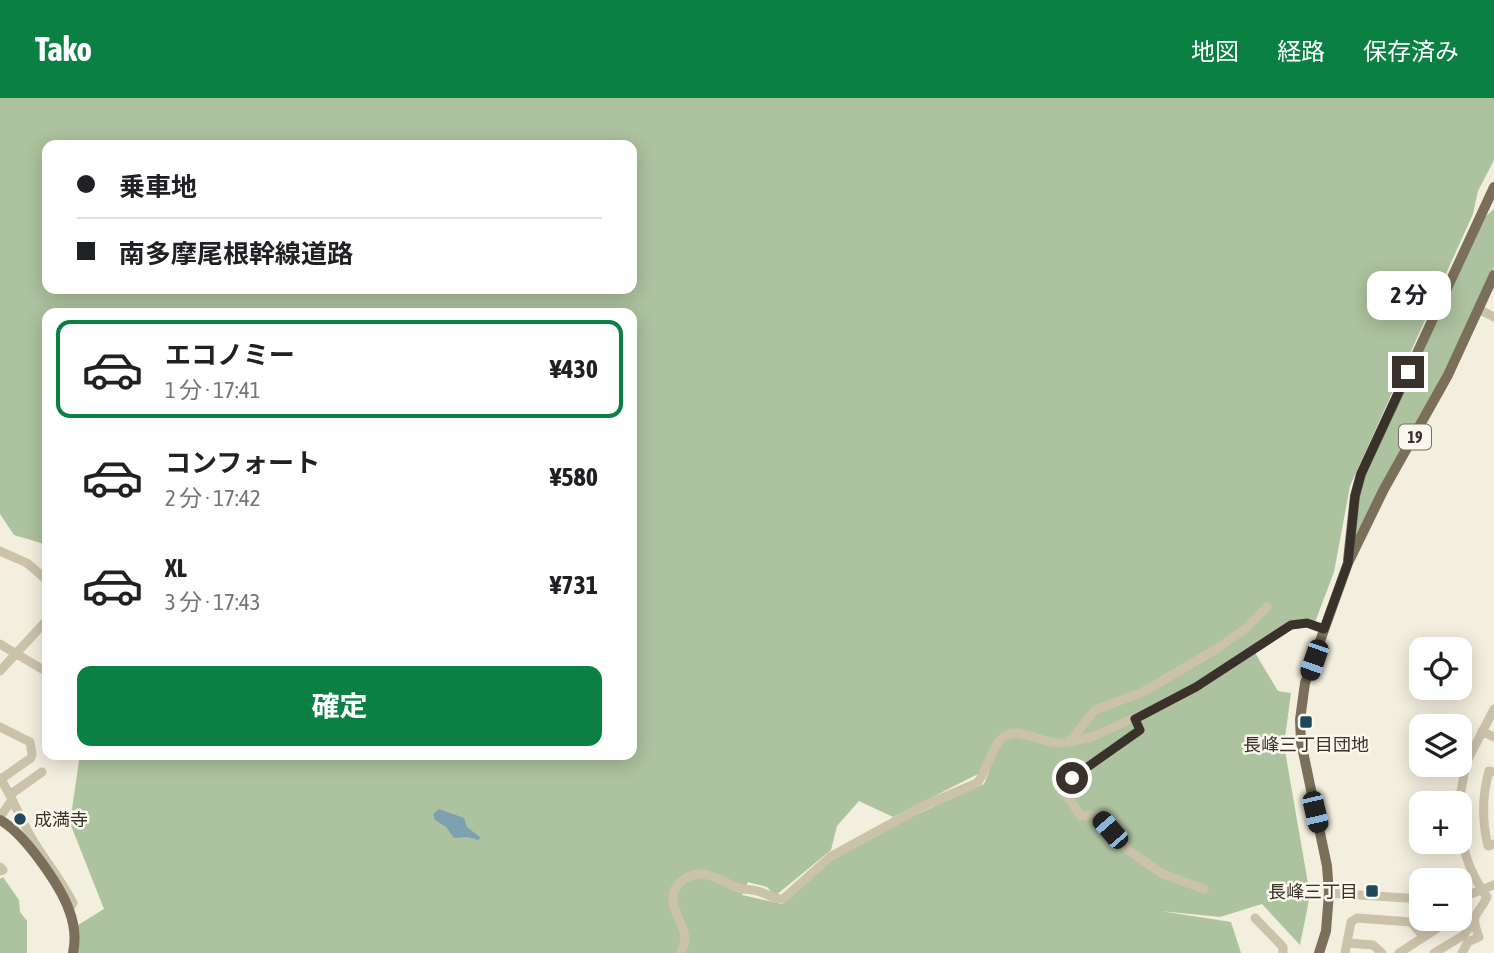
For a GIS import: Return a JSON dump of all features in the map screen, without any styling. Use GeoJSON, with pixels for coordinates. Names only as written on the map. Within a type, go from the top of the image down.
{"type":"FeatureCollection","features":[{"type":"Feature","properties":{"kind":"main road","name":"19"},"geometry":{"type":"LineString","coordinates":[[1348,563],[1355,496],[1361,474],[1494,187]]}},
{"type":"Feature","properties":{"kind":"main road","name":"19"},"geometry":{"type":"LineString","coordinates":[[1481,215],[1494,205]]}},
{"type":"Feature","properties":{"kind":"main road","name":"19"},"geometry":{"type":"LineString","coordinates":[[1319,953],[1326,931],[1329,893],[1327,866],[1303,753],[1300,720],[1306,683],[1348,563],[1384,489],[1442,387],[1494,275]]}},
{"type":"Feature","properties":{"kind":"main road"},"geometry":{"type":"LineString","coordinates":[[0,819],[24,840],[69,909],[75,933],[74,953]]}},
{"type":"Feature","properties":{"kind":"street"},"geometry":{"type":"LineString","coordinates":[[1478,309],[1494,317]]}},
{"type":"Feature","properties":{"kind":"street"},"geometry":{"type":"LineString","coordinates":[[0,551],[24,561],[42,576]]}},
{"type":"Feature","properties":{"kind":"street"},"geometry":{"type":"LineString","coordinates":[[1267,607],[1218,648],[1143,691],[1095,710],[1069,742],[1092,737],[1135,719],[1196,687],[1291,625],[1307,623],[1324,629]]}},
{"type":"Feature","properties":{"kind":"street"},"geometry":{"type":"LineString","coordinates":[[0,671],[42,626]]}},
{"type":"Feature","properties":{"kind":"street"},"geometry":{"type":"LineString","coordinates":[[0,644],[42,669]]}},
{"type":"Feature","properties":{"kind":"street"},"geometry":{"type":"LineString","coordinates":[[1461,791],[1466,763],[1494,709]]}},
{"type":"Feature","properties":{"kind":"street"},"geometry":{"type":"LineString","coordinates":[[1135,719],[1140,730],[1065,784],[1065,792],[1081,816],[1097,815],[1129,851],[1163,874],[1204,889]]}},
{"type":"Feature","properties":{"kind":"street"},"geometry":{"type":"LineString","coordinates":[[0,727],[30,742],[31,758],[0,779],[34,842],[65,887],[73,903],[69,909]]}},
{"type":"Feature","properties":{"kind":"street"},"geometry":{"type":"LineString","coordinates":[[1482,731],[1494,737]]}},
{"type":"Feature","properties":{"kind":"street"},"geometry":{"type":"LineString","coordinates":[[681,953],[685,941],[684,933],[672,905],[674,892],[690,876],[701,874],[738,888],[760,891],[773,899],[782,899],[830,857],[921,807],[977,783],[995,748],[1009,735],[1019,734],[1062,743]]}},
{"type":"Feature","properties":{"kind":"street"},"geometry":{"type":"LineString","coordinates":[[1494,772],[1489,771],[1486,782],[1484,820],[1488,846],[1494,844]]}},
{"type":"Feature","properties":{"kind":"street"},"geometry":{"type":"LineString","coordinates":[[0,819],[11,797],[42,772]]}},
{"type":"Feature","properties":{"kind":"street"},"geometry":{"type":"LineString","coordinates":[[1434,953],[1464,935],[1473,922],[1477,909],[1486,902],[1486,894],[1481,891],[1465,854]]}},
{"type":"Feature","properties":{"kind":"street"},"geometry":{"type":"LineString","coordinates":[[1472,894],[1494,885]]}},
{"type":"Feature","properties":{"kind":"street"},"geometry":{"type":"LineString","coordinates":[[1329,893],[1409,899]]}},
{"type":"Feature","properties":{"kind":"street"},"geometry":{"type":"LineString","coordinates":[[1255,918],[1283,947],[1283,953]]}},
{"type":"Feature","properties":{"kind":"street"},"geometry":{"type":"LineString","coordinates":[[1345,953],[1351,922],[1357,918],[1411,922],[1424,937]]}},
{"type":"Feature","properties":{"kind":"street"},"geometry":{"type":"LineString","coordinates":[[1462,953],[1468,942],[1479,937],[1473,922]]}},
{"type":"Feature","properties":{"kind":"street"},"geometry":{"type":"LineString","coordinates":[[1399,953],[1433,931]]}},
{"type":"Feature","properties":{"kind":"street"},"geometry":{"type":"LineString","coordinates":[[1348,943],[1373,945],[1382,953]]}},
{"type":"Feature","properties":{"kind":"green space"},"geometry":{"type":"Polygon","coordinates":[[[0,98],[1494,98],[1494,160],[1478,191],[1473,214],[1350,486],[1334,572],[1315,622],[1288,624],[1251,646],[1278,691],[1291,693],[1284,745],[1310,895],[1300,945],[1262,904],[1220,917],[1160,911],[1231,922],[1241,953],[77,953],[78,925],[104,909],[70,823],[79,760],[637,760],[637,308],[42,308],[42,544],[14,535],[0,514],[0,98]],[[989,772],[980,773],[893,817],[859,801],[837,826],[831,850],[775,896],[767,887],[748,882],[742,895],[782,904],[834,858],[895,824],[984,784],[989,772]]]}},
{"type":"Feature","properties":{"kind":"green space"},"geometry":{"type":"Polygon","coordinates":[[[1494,209],[1494,267],[1445,375],[1356,543],[1352,541],[1361,482],[1485,217],[1494,209]]]}},
{"type":"Feature","properties":{"kind":"green space"},"geometry":{"type":"Polygon","coordinates":[[[3,877],[19,900],[20,912],[27,921],[27,953],[0,953],[0,879],[3,877]]]}},
{"type":"Feature","properties":{"kind":"water"},"geometry":{"type":"Polygon","coordinates":[[[439,809],[464,818],[467,827],[481,838],[454,838],[446,827],[435,820],[433,814],[439,809]]]}},
{"type":"Feature","properties":{"kind":"place","name":"長峰三丁目団地"},"geometry":{"type":"Point","coordinates":[1306,722]}},
{"type":"Feature","properties":{"kind":"place","name":"成満寺"},"geometry":{"type":"Point","coordinates":[20,819]}},
{"type":"Feature","properties":{"kind":"place","name":"長峰三丁目"},"geometry":{"type":"Point","coordinates":[1372,891]}},
{"type":"Feature","properties":{"kind":"route"},"geometry":{"type":"LineString","coordinates":[[1072,778],[1140,730],[1135,719],[1196,687],[1266,639],[1302,622],[1324,629],[1348,563],[1355,496],[1361,474],[1408,372]]}}]}
